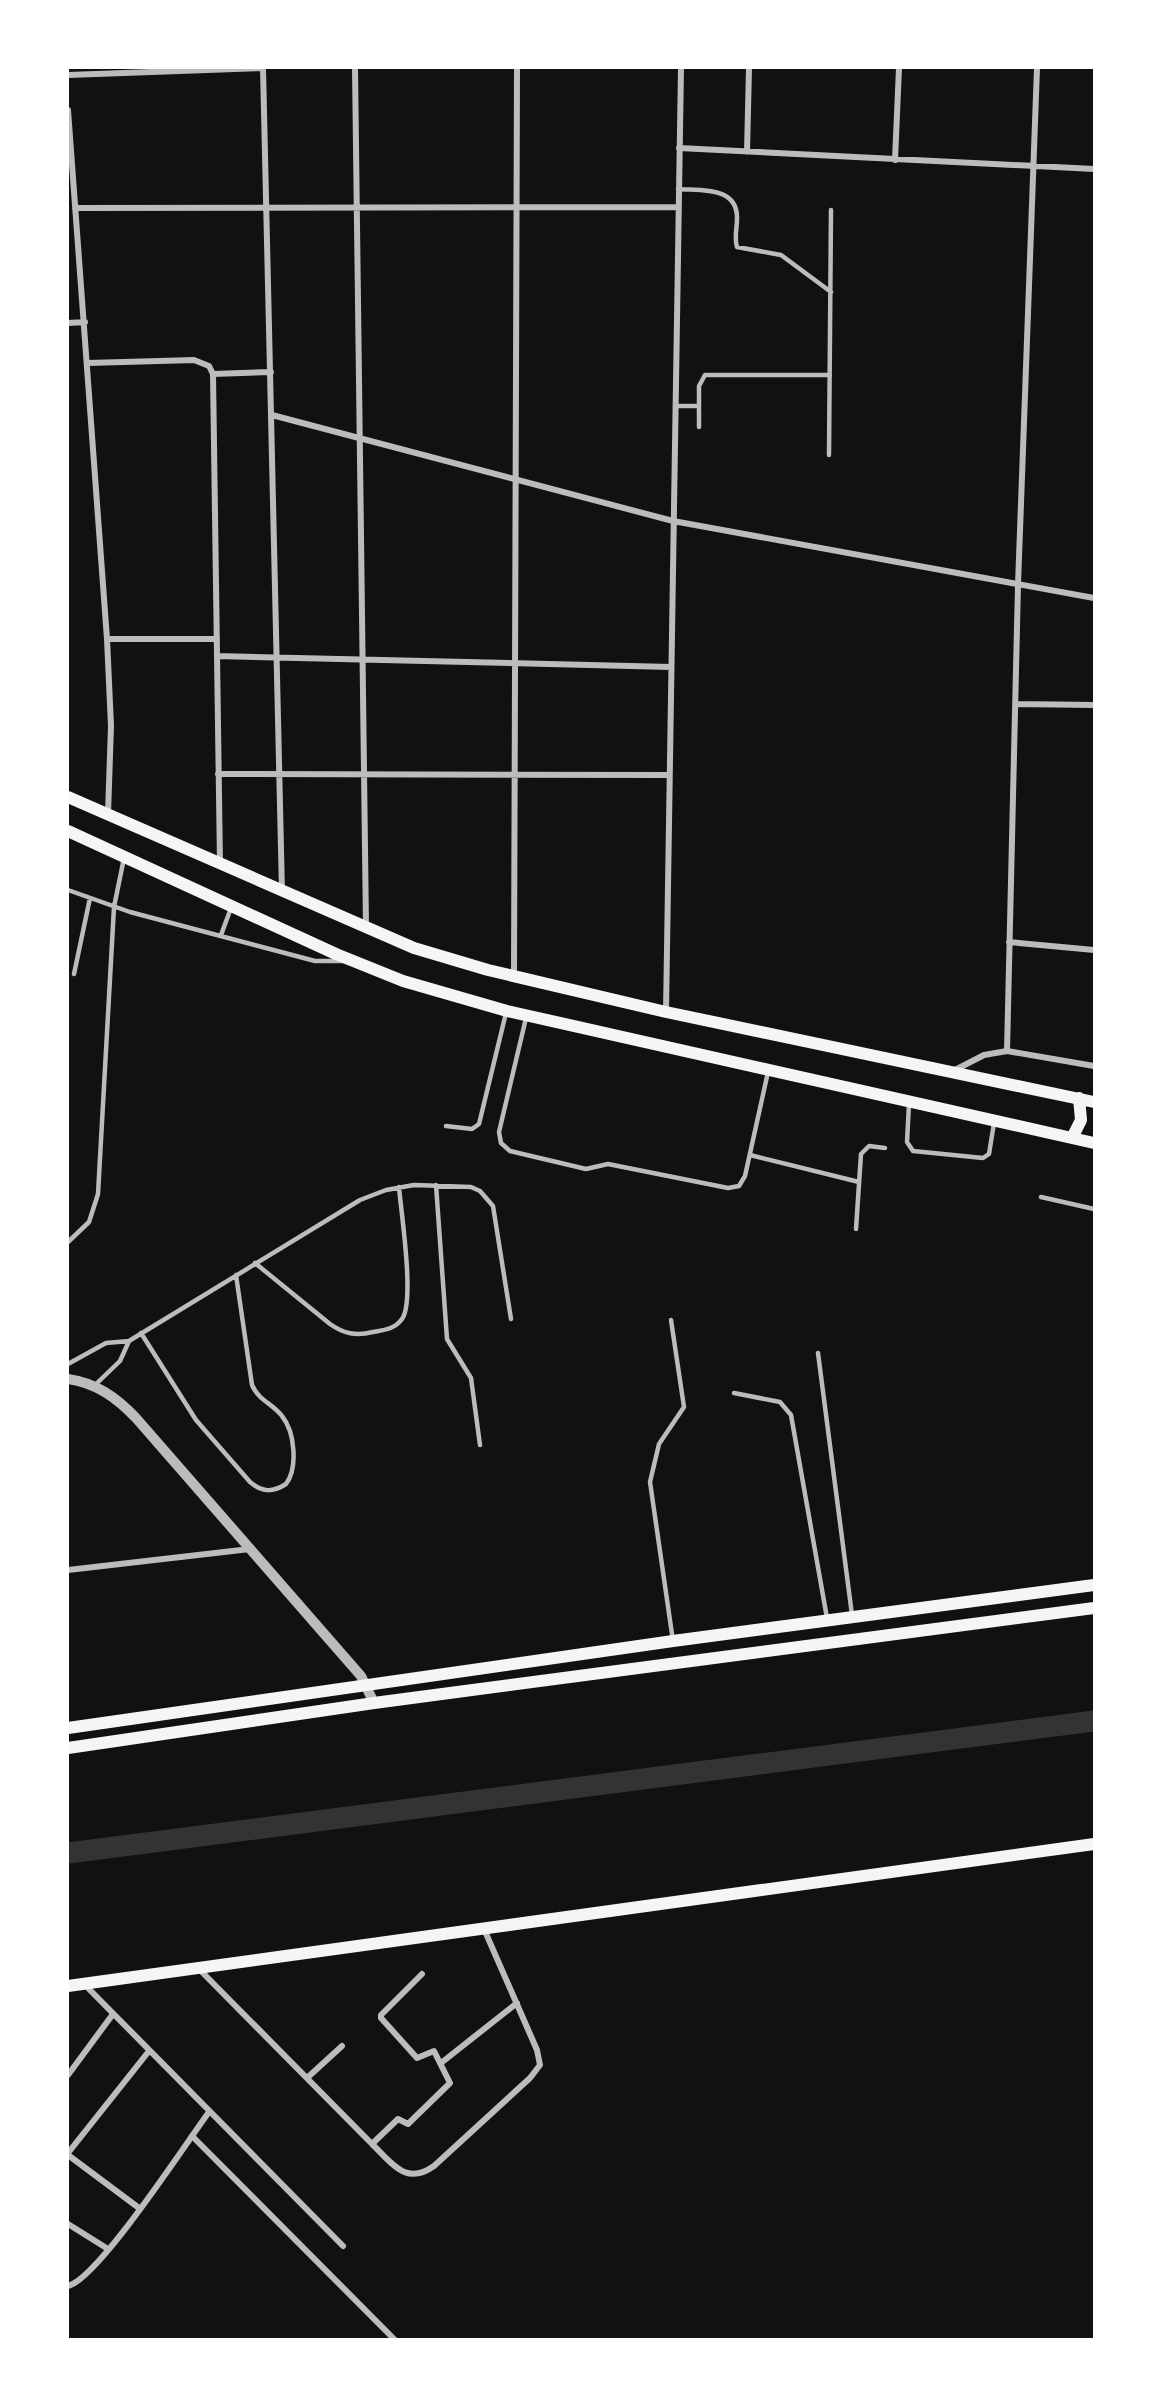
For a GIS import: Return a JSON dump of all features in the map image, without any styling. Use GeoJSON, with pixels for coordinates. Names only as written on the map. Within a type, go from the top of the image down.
{"type":"FeatureCollection","features":[{"type":"Feature","properties":{"kind":"main road"},"geometry":{"type":"LineString","coordinates":[[68,797],[414,948],[514,977],[666,1012],[1095,1102]]}},
{"type":"Feature","properties":{"kind":"main road"},"geometry":{"type":"LineString","coordinates":[[68,831],[403,981],[507,1011],[768,1072],[1095,1143]]}},
{"type":"Feature","properties":{"kind":"main road"},"geometry":{"type":"LineString","coordinates":[[1072,1138],[1081,1120],[1079,1098]]}},
{"type":"Feature","properties":{"kind":"main road"},"geometry":{"type":"LineString","coordinates":[[68,1728],[673,1641],[1095,1585]]}},
{"type":"Feature","properties":{"kind":"main road"},"geometry":{"type":"LineString","coordinates":[[68,1748],[374,1703],[1095,1608]]}},
{"type":"Feature","properties":{"kind":"main road"},"geometry":{"type":"LineString","coordinates":[[68,1986],[1095,1844]]}},
{"type":"Feature","properties":{"kind":"street"},"geometry":{"type":"LineString","coordinates":[[68,75],[153,70],[263,68],[282,892]]}},
{"type":"Feature","properties":{"kind":"street"},"geometry":{"type":"LineString","coordinates":[[355,68],[366,927]]}},
{"type":"Feature","properties":{"kind":"street"},"geometry":{"type":"LineString","coordinates":[[514,977],[517,68]]}},
{"type":"Feature","properties":{"kind":"street"},"geometry":{"type":"LineString","coordinates":[[666,1012],[681,68]]}},
{"type":"Feature","properties":{"kind":"street"},"geometry":{"type":"LineString","coordinates":[[747,152],[749,68]]}},
{"type":"Feature","properties":{"kind":"street"},"geometry":{"type":"LineString","coordinates":[[895,160],[899,68]]}},
{"type":"Feature","properties":{"kind":"street"},"geometry":{"type":"LineString","coordinates":[[1007,1051],[1018,585],[1037,68]]}},
{"type":"Feature","properties":{"kind":"street"},"geometry":{"type":"LineString","coordinates":[[68,110],[107,639],[111,726],[108,814]]}},
{"type":"Feature","properties":{"kind":"street"},"geometry":{"type":"LineString","coordinates":[[679,148],[1095,169]]}},
{"type":"Feature","properties":{"kind":"street"},"geometry":{"type":"LineString","coordinates":[[75,208],[678,207]]}},
{"type":"Feature","properties":{"kind":"street"},"geometry":{"type":"LineString","coordinates":[[68,323],[85,322]]}},
{"type":"Feature","properties":{"kind":"street"},"geometry":{"type":"LineString","coordinates":[[88,363],[194,360],[209,366],[213,374],[220,865]]}},
{"type":"Feature","properties":{"kind":"street"},"geometry":{"type":"LineString","coordinates":[[213,374],[271,372]]}},
{"type":"Feature","properties":{"kind":"street"},"geometry":{"type":"LineString","coordinates":[[272,415],[673,521],[1095,598]]}},
{"type":"Feature","properties":{"kind":"street"},"geometry":{"type":"LineString","coordinates":[[107,639],[216,639]]}},
{"type":"Feature","properties":{"kind":"street"},"geometry":{"type":"LineString","coordinates":[[217,656],[671,667]]}},
{"type":"Feature","properties":{"kind":"street"},"geometry":{"type":"LineString","coordinates":[[1016,704],[1095,705]]}},
{"type":"Feature","properties":{"kind":"street"},"geometry":{"type":"LineString","coordinates":[[218,774],[669,775]]}},
{"type":"Feature","properties":{"kind":"street"},"geometry":{"type":"LineString","coordinates":[[1010,942],[1095,950]]}},
{"type":"Feature","properties":{"kind":"street"},"geometry":{"type":"LineString","coordinates":[[951,1072],[984,1055],[1007,1051],[1095,1066]]}},
{"type":"Feature","properties":{"kind":"street"},"geometry":{"type":"LineString","coordinates":[[68,1379],[94,1385],[129,1411],[368,1686],[374,1703]]}},
{"type":"Feature","properties":{"kind":"street"},"geometry":{"type":"LineString","coordinates":[[68,1570],[250,1549]]}},
{"type":"Feature","properties":{"kind":"street"},"geometry":{"type":"LineString","coordinates":[[198,1969],[372,2144],[399,2169],[412,2176],[424,2173],[434,2166],[536,2071],[540,2058],[484,1929]]}},
{"type":"Feature","properties":{"kind":"street"},"geometry":{"type":"LineString","coordinates":[[372,2144],[398,2119],[408,2124],[449,2084],[450,2079],[433,2051],[417,2058],[381,2018],[381,2015],[422,1974]]}},
{"type":"Feature","properties":{"kind":"street"},"geometry":{"type":"LineString","coordinates":[[84,1984],[343,2246]]}},
{"type":"Feature","properties":{"kind":"street"},"geometry":{"type":"LineString","coordinates":[[441,2063],[517,2002]]}},
{"type":"Feature","properties":{"kind":"street"},"geometry":{"type":"LineString","coordinates":[[68,2075],[113,2014]]}},
{"type":"Feature","properties":{"kind":"street"},"geometry":{"type":"LineString","coordinates":[[307,2078],[342,2046]]}},
{"type":"Feature","properties":{"kind":"street"},"geometry":{"type":"LineString","coordinates":[[139,2208],[68,2154],[149,2051]]}},
{"type":"Feature","properties":{"kind":"street"},"geometry":{"type":"LineString","coordinates":[[68,2286],[86,2276],[108,2249],[209,2112]]}},
{"type":"Feature","properties":{"kind":"street"},"geometry":{"type":"LineString","coordinates":[[192,2136],[395,2340]]}},
{"type":"Feature","properties":{"kind":"street"},"geometry":{"type":"LineString","coordinates":[[68,2224],[108,2249]]}},
{"type":"Feature","properties":{"kind":"lane"},"geometry":{"type":"LineString","coordinates":[[678,189],[717,192],[728,196],[736,211],[737,247],[781,255],[831,292]]}},
{"type":"Feature","properties":{"kind":"lane"},"geometry":{"type":"LineString","coordinates":[[829,455],[831,210]]}},
{"type":"Feature","properties":{"kind":"lane"},"geometry":{"type":"LineString","coordinates":[[699,427],[699,382],[708,374],[830,375]]}},
{"type":"Feature","properties":{"kind":"lane"},"geometry":{"type":"LineString","coordinates":[[675,406],[699,406]]}},
{"type":"Feature","properties":{"kind":"lane"},"geometry":{"type":"LineString","coordinates":[[68,1242],[89,1221],[98,1194],[114,907],[124,856]]}},
{"type":"Feature","properties":{"kind":"lane"},"geometry":{"type":"LineString","coordinates":[[68,890],[114,907],[315,961],[352,960]]}},
{"type":"Feature","properties":{"kind":"lane"},"geometry":{"type":"LineString","coordinates":[[74,974],[90,898]]}},
{"type":"Feature","properties":{"kind":"lane"},"geometry":{"type":"LineString","coordinates":[[221,935],[232,906]]}},
{"type":"Feature","properties":{"kind":"lane"},"geometry":{"type":"LineString","coordinates":[[446,1126],[472,1129],[479,1124],[507,1011]]}},
{"type":"Feature","properties":{"kind":"lane"},"geometry":{"type":"LineString","coordinates":[[527,1015],[499,1132],[505,1148],[586,1169],[608,1164],[734,1188],[743,1181],[768,1072]]}},
{"type":"Feature","properties":{"kind":"lane"},"geometry":{"type":"LineString","coordinates":[[909,1101],[907,1142],[913,1151],[983,1158],[989,1154],[994,1120]]}},
{"type":"Feature","properties":{"kind":"lane"},"geometry":{"type":"LineString","coordinates":[[856,1229],[863,1151],[869,1146],[885,1148]]}},
{"type":"Feature","properties":{"kind":"lane"},"geometry":{"type":"LineString","coordinates":[[750,1155],[859,1182]]}},
{"type":"Feature","properties":{"kind":"lane"},"geometry":{"type":"LineString","coordinates":[[436,1185],[447,1339],[471,1378],[480,1445]]}},
{"type":"Feature","properties":{"kind":"lane"},"geometry":{"type":"LineString","coordinates":[[255,1263],[330,1324],[344,1332],[359,1336],[395,1326],[402,1319],[408,1300],[399,1186]]}},
{"type":"Feature","properties":{"kind":"lane"},"geometry":{"type":"LineString","coordinates":[[68,1364],[101,1345],[129,1341],[346,1207],[373,1194],[399,1186],[471,1187],[488,1197],[493,1206],[510,1319]]}},
{"type":"Feature","properties":{"kind":"lane"},"geometry":{"type":"LineString","coordinates":[[1041,1197],[1095,1209]]}},
{"type":"Feature","properties":{"kind":"lane"},"geometry":{"type":"LineString","coordinates":[[141,1333],[196,1420],[250,1482],[257,1488],[267,1491],[286,1485],[294,1466],[288,1429],[282,1416],[261,1401],[252,1385],[236,1275]]}},
{"type":"Feature","properties":{"kind":"lane"},"geometry":{"type":"LineString","coordinates":[[671,1320],[684,1407],[659,1444],[650,1482],[673,1641]]}},
{"type":"Feature","properties":{"kind":"lane"},"geometry":{"type":"LineString","coordinates":[[94,1385],[120,1361],[129,1341]]}},
{"type":"Feature","properties":{"kind":"lane"},"geometry":{"type":"LineString","coordinates":[[818,1353],[852,1618]]}},
{"type":"Feature","properties":{"kind":"lane"},"geometry":{"type":"LineString","coordinates":[[734,1393],[780,1402],[791,1414],[828,1621]]}},
{"type":"Feature","properties":{"kind":"waterway"},"geometry":{"type":"LineString","coordinates":[[68,1853],[1094,1721]]}}]}
